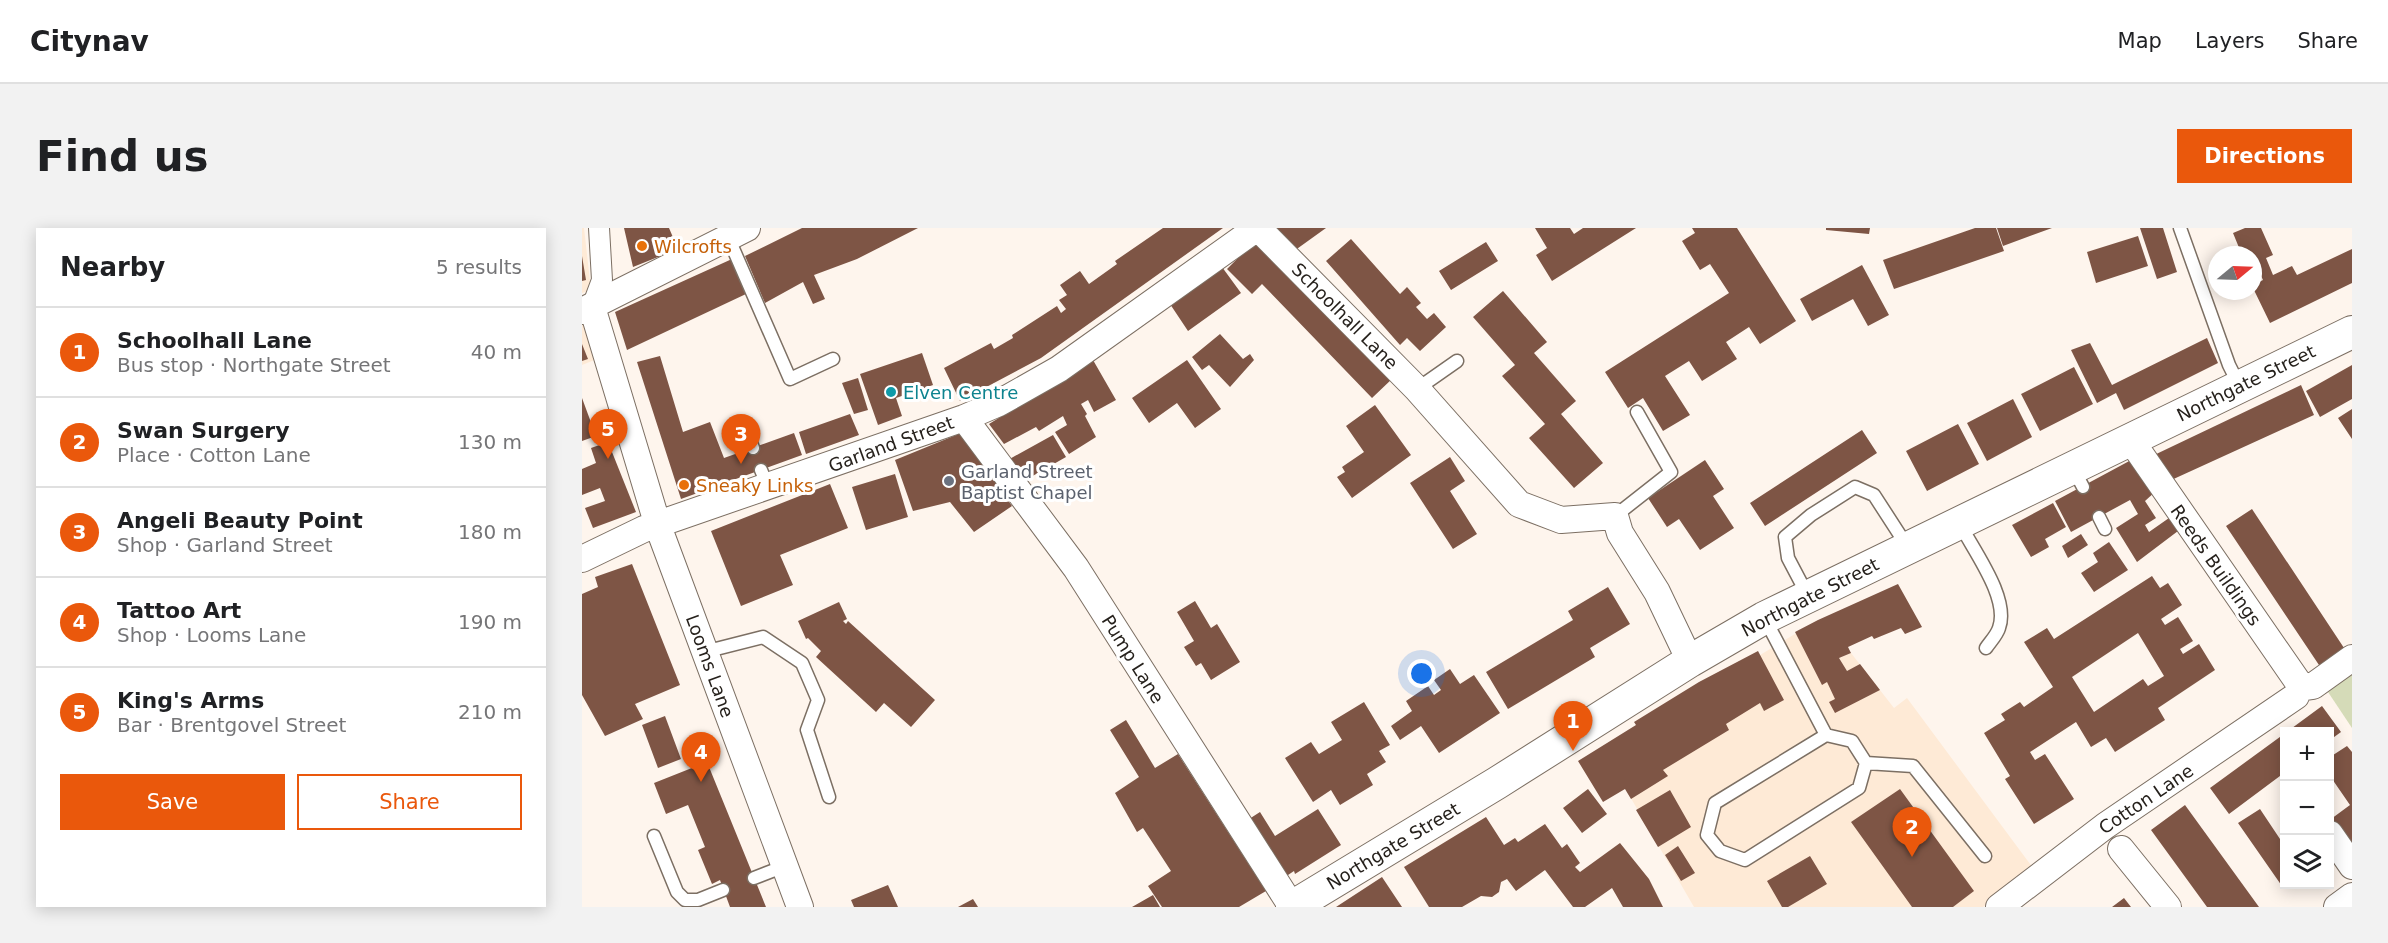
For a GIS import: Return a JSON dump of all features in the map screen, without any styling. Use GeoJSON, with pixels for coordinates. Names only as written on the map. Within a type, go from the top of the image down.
{"type":"FeatureCollection","features":[{"type":"Feature","properties":{"kind":"street"},"geometry":{"type":"LineString","coordinates":[[587,309],[602,280],[599,228]]}},
{"type":"Feature","properties":{"kind":"street","name":"Schoolhall Lane"},"geometry":{"type":"LineString","coordinates":[[1257,228],[1417,389],[1519,504],[1561,520],[1615,516]]}},
{"type":"Feature","properties":{"kind":"street","name":"Garland Street"},"geometry":{"type":"LineString","coordinates":[[582,559],[644,529],[658,526],[764,479],[964,418],[999,403],[1059,369],[1257,228]]}},
{"type":"Feature","properties":{"kind":"street"},"geometry":{"type":"LineString","coordinates":[[587,309],[737,233]]}},
{"type":"Feature","properties":{"kind":"street","name":"Looms Lane"},"geometry":{"type":"LineString","coordinates":[[587,309],[658,526],[800,907]]}},
{"type":"Feature","properties":{"kind":"street","name":"Northgate Street"},"geometry":{"type":"LineString","coordinates":[[1296,906],[1690,661],[1764,618],[1959,523],[2078,477],[2130,439],[2352,332]]}},
{"type":"Feature","properties":{"kind":"street","name":"Pump Lane"},"geometry":{"type":"LineString","coordinates":[[964,418],[1076,568],[1296,906]]}},
{"type":"Feature","properties":{"kind":"street","name":"Reeds Buildings"},"geometry":{"type":"LineString","coordinates":[[2130,439],[2298,682],[2301,692]]}},
{"type":"Feature","properties":{"kind":"street"},"geometry":{"type":"LineString","coordinates":[[1615,516],[1620,533],[1657,592],[1690,661]]}},
{"type":"Feature","properties":{"kind":"street","name":"Cotton Lane"},"geometry":{"type":"LineString","coordinates":[[1999,907],[2105,826],[2352,658]]}},
{"type":"Feature","properties":{"kind":"street"},"geometry":{"type":"LineString","coordinates":[[2331,835],[2352,866]]}},
{"type":"Feature","properties":{"kind":"street"},"geometry":{"type":"LineString","coordinates":[[2121,849],[2168,907]]}},
{"type":"Feature","properties":{"kind":"lane"},"geometry":{"type":"LineString","coordinates":[[2180,228],[2229,365],[2239,386]]}},
{"type":"Feature","properties":{"kind":"lane"},"geometry":{"type":"LineString","coordinates":[[737,233],[790,379],[833,359]]}},
{"type":"Feature","properties":{"kind":"lane"},"geometry":{"type":"LineString","coordinates":[[1417,389],[1457,361]]}},
{"type":"Feature","properties":{"kind":"lane"},"geometry":{"type":"LineString","coordinates":[[1615,516],[1671,472],[1637,412]]}},
{"type":"Feature","properties":{"kind":"lane"},"geometry":{"type":"LineString","coordinates":[[1808,597],[1788,558],[1785,537],[1811,515],[1855,487],[1874,495],[1908,548]]}},
{"type":"Feature","properties":{"kind":"lane"},"geometry":{"type":"LineString","coordinates":[[2099,517],[2105,529]]}},
{"type":"Feature","properties":{"kind":"lane"},"geometry":{"type":"LineString","coordinates":[[1959,523],[1997,593],[2001,611],[1999,628],[1986,648]]}},
{"type":"Feature","properties":{"kind":"lane"},"geometry":{"type":"LineString","coordinates":[[1764,618],[1826,735]]}},
{"type":"Feature","properties":{"kind":"lane"},"geometry":{"type":"LineString","coordinates":[[704,652],[763,637],[802,663],[818,700],[807,730],[829,797]]}},
{"type":"Feature","properties":{"kind":"lane"},"geometry":{"type":"LineString","coordinates":[[1826,735],[1852,741],[1866,763],[1859,788],[1745,860],[1720,851],[1707,835],[1715,803],[1826,735]]}},
{"type":"Feature","properties":{"kind":"lane"},"geometry":{"type":"LineString","coordinates":[[1866,763],[1913,766],[1985,856]]}},
{"type":"Feature","properties":{"kind":"lane"},"geometry":{"type":"LineString","coordinates":[[654,836],[677,892],[685,900],[698,900],[723,890]]}},
{"type":"Feature","properties":{"kind":"lane"},"geometry":{"type":"LineString","coordinates":[[754,878],[785,866]]}},
{"type":"Feature","properties":{"kind":"shaded area"},"geometry":{"type":"Polygon","coordinates":[[[582,228],[584,228],[591,290],[582,293],[582,228]]]}},
{"type":"Feature","properties":{"kind":"shaded area"},"geometry":{"type":"Polygon","coordinates":[[[582,316],[597,359],[582,365],[582,316]]]}},
{"type":"Feature","properties":{"kind":"shaded area"},"geometry":{"type":"Polygon","coordinates":[[[1818,620],[1839,658],[1851,653],[1894,708],[1907,698],[2033,868],[1983,907],[1694,907],[1603,750],[1818,620]]]}},
{"type":"Feature","properties":{"kind":"green space"},"geometry":{"type":"Polygon","coordinates":[[[2352,670],[2352,728],[2326,689],[2352,670]]]}},
{"type":"Feature","properties":{"kind":"building"},"geometry":{"type":"Polygon","coordinates":[[[624,228],[669,228],[678,249],[633,267],[624,228]]]}},
{"type":"Feature","properties":{"kind":"building"},"geometry":{"type":"Polygon","coordinates":[[[802,228],[918,228],[857,259],[814,275],[825,299],[813,304],[803,282],[765,303],[745,256],[802,228]]]}},
{"type":"Feature","properties":{"kind":"building"},"geometry":{"type":"Polygon","coordinates":[[[1163,228],[1223,228],[1041,358],[960,401],[944,368],[991,343],[994,349],[1057,306],[1061,313],[1066,309],[1059,300],[1067,295],[1060,285],[1080,271],[1089,284],[1117,264],[1115,261],[1163,228]]]}},
{"type":"Feature","properties":{"kind":"building"},"geometry":{"type":"Polygon","coordinates":[[[1277,228],[1326,228],[1294,251],[1277,228]]]}},
{"type":"Feature","properties":{"kind":"building"},"geometry":{"type":"Polygon","coordinates":[[[1535,228],[1570,228],[1574,234],[1583,228],[1636,228],[1552,281],[1536,255],[1547,248],[1535,228]]]}},
{"type":"Feature","properties":{"kind":"building"},"geometry":{"type":"Polygon","coordinates":[[[1692,228],[1737,228],[1796,321],[1760,344],[1749,327],[1726,342],[1737,359],[1702,381],[1689,361],[1665,376],[1690,415],[1663,431],[1643,398],[1628,408],[1605,372],[1729,293],[1710,264],[1700,270],[1682,241],[1695,233],[1692,228]]]}},
{"type":"Feature","properties":{"kind":"building"},"geometry":{"type":"Polygon","coordinates":[[[1826,228],[1870,228],[1869,234],[1826,230],[1826,228]]]}},
{"type":"Feature","properties":{"kind":"building"},"geometry":{"type":"Polygon","coordinates":[[[1975,228],[1996,228],[2004,251],[1894,289],[1883,260],[1975,228]]]}},
{"type":"Feature","properties":{"kind":"building"},"geometry":{"type":"Polygon","coordinates":[[[1997,228],[2052,228],[2003,246],[1997,228]]]}},
{"type":"Feature","properties":{"kind":"building"},"geometry":{"type":"Polygon","coordinates":[[[2140,228],[2163,228],[2177,272],[2157,279],[2140,228]]]}},
{"type":"Feature","properties":{"kind":"building"},"geometry":{"type":"Polygon","coordinates":[[[2245,228],[2261,228],[2273,255],[2266,258],[2273,275],[2292,266],[2297,275],[2352,249],[2352,283],[2270,323],[2259,300],[2262,300],[2262,246],[2238,246],[2233,233],[2245,228]]]}},
{"type":"Feature","properties":{"kind":"building"},"geometry":{"type":"Polygon","coordinates":[[[2138,236],[2148,266],[2096,283],[2087,252],[2138,236]]]}},
{"type":"Feature","properties":{"kind":"building"},"geometry":{"type":"Polygon","coordinates":[[[1258,238],[1393,378],[1372,398],[1262,284],[1252,294],[1227,269],[1258,238]]]}},
{"type":"Feature","properties":{"kind":"building"},"geometry":{"type":"Polygon","coordinates":[[[1351,239],[1400,294],[1407,287],[1421,303],[1416,307],[1427,319],[1434,313],[1446,327],[1420,351],[1407,338],[1400,345],[1326,261],[1351,239]]]}},
{"type":"Feature","properties":{"kind":"building"},"geometry":{"type":"Polygon","coordinates":[[[1486,242],[1498,261],[1451,290],[1439,271],[1486,242]]]}},
{"type":"Feature","properties":{"kind":"building"},"geometry":{"type":"Polygon","coordinates":[[[582,256],[586,280],[582,281],[582,256]]]}},
{"type":"Feature","properties":{"kind":"building"},"geometry":{"type":"Polygon","coordinates":[[[732,259],[746,294],[627,350],[615,312],[732,259]]]}},
{"type":"Feature","properties":{"kind":"building"},"geometry":{"type":"Polygon","coordinates":[[[1862,265],[1889,315],[1868,326],[1853,299],[1812,321],[1800,299],[1862,265]]]}},
{"type":"Feature","properties":{"kind":"building"},"geometry":{"type":"Polygon","coordinates":[[[1222,267],[1241,293],[1188,331],[1170,304],[1222,267]]]}},
{"type":"Feature","properties":{"kind":"building"},"geometry":{"type":"Polygon","coordinates":[[[1503,291],[1547,342],[1534,353],[1576,401],[1561,414],[1603,463],[1574,488],[1529,438],[1545,424],[1502,376],[1515,365],[1473,317],[1503,291]]]}},
{"type":"Feature","properties":{"kind":"building"},"geometry":{"type":"Polygon","coordinates":[[[1220,334],[1243,359],[1250,354],[1254,360],[1230,387],[1209,365],[1202,370],[1192,357],[1220,334]]]}},
{"type":"Feature","properties":{"kind":"building"},"geometry":{"type":"Polygon","coordinates":[[[2207,338],[2218,363],[2124,410],[2116,393],[2097,403],[2071,350],[2090,343],[2112,385],[2207,338]]]}},
{"type":"Feature","properties":{"kind":"building"},"geometry":{"type":"Polygon","coordinates":[[[582,344],[588,359],[582,361],[582,344]]]}},
{"type":"Feature","properties":{"kind":"building","name":"Elven Centre"},"geometry":{"type":"Polygon","coordinates":[[[922,353],[933,385],[896,398],[902,416],[878,425],[860,374],[922,353]]]}},
{"type":"Feature","properties":{"kind":"building"},"geometry":{"type":"Polygon","coordinates":[[[660,356],[683,432],[710,422],[724,458],[794,433],[802,455],[681,499],[637,362],[660,356]]]}},
{"type":"Feature","properties":{"kind":"building"},"geometry":{"type":"Polygon","coordinates":[[[1093,360],[1116,400],[1094,412],[1088,400],[1081,404],[1096,437],[1069,454],[1055,432],[1067,425],[1063,416],[1039,431],[1036,427],[1004,444],[989,424],[1093,360]]]}},
{"type":"Feature","properties":{"kind":"building"},"geometry":{"type":"Polygon","coordinates":[[[1187,360],[1221,409],[1195,428],[1177,403],[1149,423],[1132,398],[1187,360]]]}},
{"type":"Feature","properties":{"kind":"building"},"geometry":{"type":"Polygon","coordinates":[[[2352,365],[2352,399],[2320,417],[2306,391],[2352,365]]]}},
{"type":"Feature","properties":{"kind":"building"},"geometry":{"type":"Polygon","coordinates":[[[2074,367],[2093,404],[2040,431],[2021,394],[2074,367]]]}},
{"type":"Feature","properties":{"kind":"building"},"geometry":{"type":"Polygon","coordinates":[[[858,378],[868,410],[854,414],[842,383],[858,378]]]}},
{"type":"Feature","properties":{"kind":"building"},"geometry":{"type":"Polygon","coordinates":[[[2301,385],[2314,415],[2167,482],[2150,457],[2301,385]]]}},
{"type":"Feature","properties":{"kind":"building"},"geometry":{"type":"Polygon","coordinates":[[[582,398],[596,436],[582,441],[582,398]]]}},
{"type":"Feature","properties":{"kind":"building"},"geometry":{"type":"Polygon","coordinates":[[[2013,399],[2032,437],[1987,461],[1967,423],[2013,399]]]}},
{"type":"Feature","properties":{"kind":"building"},"geometry":{"type":"Polygon","coordinates":[[[1375,405],[1411,455],[1352,498],[1337,477],[1345,472],[1342,467],[1364,452],[1346,426],[1375,405]]]}},
{"type":"Feature","properties":{"kind":"building"},"geometry":{"type":"Polygon","coordinates":[[[2352,409],[2352,439],[2338,418],[2352,409]]]}},
{"type":"Feature","properties":{"kind":"building"},"geometry":{"type":"Polygon","coordinates":[[[850,414],[859,435],[806,454],[799,432],[850,414]]]}},
{"type":"Feature","properties":{"kind":"building"},"geometry":{"type":"Polygon","coordinates":[[[1958,424],[1979,464],[1927,491],[1906,451],[1958,424]]]}},
{"type":"Feature","properties":{"kind":"building"},"geometry":{"type":"Polygon","coordinates":[[[1862,430],[1877,453],[1765,526],[1750,503],[1862,430]]]}},
{"type":"Feature","properties":{"kind":"building","name":"Garland Street Baptist Chapel"},"geometry":{"type":"Polygon","coordinates":[[[961,433],[1012,506],[974,532],[950,502],[913,511],[895,460],[961,433]]]}},
{"type":"Feature","properties":{"kind":"building"},"geometry":{"type":"Polygon","coordinates":[[[1053,435],[1066,457],[1022,482],[1006,461],[1053,435]]]}},
{"type":"Feature","properties":{"kind":"building"},"geometry":{"type":"Polygon","coordinates":[[[608,442],[636,512],[593,528],[585,508],[605,501],[600,488],[582,495],[582,469],[596,463],[591,448],[608,442]]]}},
{"type":"Feature","properties":{"kind":"building"},"geometry":{"type":"Polygon","coordinates":[[[1450,457],[1465,481],[1450,491],[1477,534],[1453,549],[1410,483],[1450,457]]]}},
{"type":"Feature","properties":{"kind":"building"},"geometry":{"type":"Polygon","coordinates":[[[2133,459],[2156,491],[2145,501],[2156,518],[2145,525],[2149,532],[2169,518],[2178,531],[2137,562],[2116,528],[2138,514],[2130,500],[2071,532],[2055,501],[2133,459]]]}},
{"type":"Feature","properties":{"kind":"building"},"geometry":{"type":"Polygon","coordinates":[[[1705,460],[1724,489],[1713,496],[1734,528],[1700,550],[1679,519],[1667,527],[1648,498],[1705,460]]]}},
{"type":"Feature","properties":{"kind":"building"},"geometry":{"type":"Polygon","coordinates":[[[895,474],[908,517],[866,530],[852,487],[895,474]]]}},
{"type":"Feature","properties":{"kind":"building"},"geometry":{"type":"Polygon","coordinates":[[[830,484],[848,528],[780,555],[793,585],[741,606],[711,531],[830,484]]]}},
{"type":"Feature","properties":{"kind":"building"},"geometry":{"type":"Polygon","coordinates":[[[2053,503],[2066,527],[2045,539],[2049,547],[2031,557],[2012,525],[2053,503]]]}},
{"type":"Feature","properties":{"kind":"building"},"geometry":{"type":"Polygon","coordinates":[[[2252,509],[2348,654],[2323,671],[2226,526],[2252,509]]]}},
{"type":"Feature","properties":{"kind":"building"},"geometry":{"type":"Polygon","coordinates":[[[2081,534],[2088,545],[2068,558],[2062,546],[2081,534]]]}},
{"type":"Feature","properties":{"kind":"building"},"geometry":{"type":"Polygon","coordinates":[[[2109,542],[2128,570],[2094,592],[2081,573],[2098,562],[2093,553],[2109,542]]]}},
{"type":"Feature","properties":{"kind":"building"},"geometry":{"type":"Polygon","coordinates":[[[632,564],[680,685],[635,704],[643,719],[605,736],[582,695],[582,594],[598,587],[595,577],[632,564]]]}},
{"type":"Feature","properties":{"kind":"building"},"geometry":{"type":"Polygon","coordinates":[[[2152,576],[2160,588],[2168,583],[2182,605],[2161,619],[2165,625],[2178,617],[2193,641],[2180,649],[2183,654],[2199,644],[2215,670],[2158,708],[2165,720],[2115,752],[2106,738],[2091,747],[2076,722],[2030,752],[2035,760],[2045,754],[2074,799],[2034,824],[2005,779],[2010,776],[1984,733],[2005,720],[2001,714],[2020,702],[2024,707],[2053,687],[2024,642],[2047,628],[2054,639],[2152,576]],[[2138,633],[2072,677],[2094,712],[2143,679],[2148,686],[2164,676],[2138,633]]]}},
{"type":"Feature","properties":{"kind":"building"},"geometry":{"type":"Polygon","coordinates":[[[1898,584],[1922,627],[1905,634],[1901,628],[1874,639],[1872,636],[1848,647],[1851,653],[1839,658],[1847,671],[1860,664],[1880,690],[1835,713],[1829,702],[1835,699],[1827,682],[1822,685],[1795,632],[1898,584]]]}},
{"type":"Feature","properties":{"kind":"building"},"geometry":{"type":"Polygon","coordinates":[[[1608,587],[1630,624],[1590,648],[1595,657],[1508,709],[1486,672],[1573,620],[1568,611],[1608,587]]]}},
{"type":"Feature","properties":{"kind":"building"},"geometry":{"type":"Polygon","coordinates":[[[1195,601],[1211,628],[1217,624],[1240,662],[1211,680],[1201,663],[1196,666],[1184,647],[1194,641],[1177,612],[1195,601]]]}},
{"type":"Feature","properties":{"kind":"building"},"geometry":{"type":"Polygon","coordinates":[[[839,602],[847,619],[843,621],[846,624],[848,621],[935,700],[911,727],[884,703],[876,712],[816,657],[821,651],[808,638],[806,639],[798,621],[839,602]]]}},
{"type":"Feature","properties":{"kind":"building"},"geometry":{"type":"Polygon","coordinates":[[[1758,651],[1784,700],[1764,711],[1760,703],[1726,724],[1729,730],[1663,770],[1668,776],[1631,799],[1625,789],[1603,802],[1578,761],[1636,725],[1634,722],[1699,682],[1758,651]]]}},
{"type":"Feature","properties":{"kind":"building"},"geometry":{"type":"Polygon","coordinates":[[[1450,669],[1460,684],[1474,675],[1500,713],[1439,753],[1421,726],[1400,740],[1391,726],[1412,711],[1406,701],[1428,686],[1434,695],[1441,690],[1434,680],[1450,669]]]}},
{"type":"Feature","properties":{"kind":"building"},"geometry":{"type":"Polygon","coordinates":[[[1364,702],[1390,745],[1379,751],[1386,762],[1367,774],[1373,785],[1340,805],[1331,790],[1313,802],[1285,758],[1311,742],[1319,754],[1342,740],[1331,722],[1364,702]]]}},
{"type":"Feature","properties":{"kind":"building"},"geometry":{"type":"Polygon","coordinates":[[[2322,706],[2341,732],[2334,737],[2334,727],[2293,727],[2322,706]]]}},
{"type":"Feature","properties":{"kind":"building"},"geometry":{"type":"Polygon","coordinates":[[[665,716],[681,759],[658,768],[642,725],[665,716]]]}},
{"type":"Feature","properties":{"kind":"building"},"geometry":{"type":"Polygon","coordinates":[[[1126,720],[1155,768],[1178,754],[1266,891],[1239,907],[1162,907],[1148,886],[1171,871],[1143,828],[1137,832],[1115,793],[1139,777],[1110,730],[1126,720]]]}},
{"type":"Feature","properties":{"kind":"building"},"geometry":{"type":"Polygon","coordinates":[[[2280,737],[2280,776],[2229,814],[2210,788],[2280,737]]]}},
{"type":"Feature","properties":{"kind":"building"},"geometry":{"type":"Polygon","coordinates":[[[2347,746],[2352,752],[2352,848],[2334,823],[2334,817],[2350,805],[2334,782],[2334,754],[2347,746]]]}},
{"type":"Feature","properties":{"kind":"building"},"geometry":{"type":"Polygon","coordinates":[[[707,762],[766,907],[730,907],[720,880],[712,884],[698,850],[705,847],[688,805],[666,814],[654,783],[707,762]]]}},
{"type":"Feature","properties":{"kind":"building"},"geometry":{"type":"Polygon","coordinates":[[[1588,789],[1607,814],[1582,833],[1563,808],[1588,789]]]}},
{"type":"Feature","properties":{"kind":"building"},"geometry":{"type":"Polygon","coordinates":[[[1900,789],[1974,891],[1953,907],[1912,907],[1851,822],[1900,789]]]}},
{"type":"Feature","properties":{"kind":"building"},"geometry":{"type":"Polygon","coordinates":[[[1670,790],[1691,827],[1658,847],[1636,810],[1670,790]]]}},
{"type":"Feature","properties":{"kind":"building"},"geometry":{"type":"Polygon","coordinates":[[[2185,805],[2259,907],[2207,907],[2151,830],[2185,805]]]}},
{"type":"Feature","properties":{"kind":"building"},"geometry":{"type":"Polygon","coordinates":[[[1318,809],[1341,845],[1295,874],[1294,871],[1282,879],[1246,821],[1260,812],[1275,836],[1318,809]]]}},
{"type":"Feature","properties":{"kind":"building"},"geometry":{"type":"Polygon","coordinates":[[[2260,809],[2280,839],[2280,883],[2238,823],[2260,809]]]}},
{"type":"Feature","properties":{"kind":"building"},"geometry":{"type":"Polygon","coordinates":[[[1486,817],[1504,845],[1515,838],[1518,842],[1545,824],[1562,848],[1567,844],[1580,863],[1575,867],[1580,872],[1620,843],[1649,879],[1663,907],[1623,907],[1612,888],[1585,907],[1573,907],[1545,870],[1516,891],[1507,879],[1501,882],[1499,892],[1492,897],[1481,896],[1462,907],[1429,907],[1404,867],[1486,817]]]}},
{"type":"Feature","properties":{"kind":"building"},"geometry":{"type":"Polygon","coordinates":[[[1678,846],[1695,873],[1681,881],[1665,855],[1678,846]]]}},
{"type":"Feature","properties":{"kind":"building"},"geometry":{"type":"Polygon","coordinates":[[[1810,856],[1827,884],[1788,907],[1782,907],[1767,881],[1810,856]]]}},
{"type":"Feature","properties":{"kind":"building"},"geometry":{"type":"Polygon","coordinates":[[[1382,877],[1402,907],[1336,907],[1382,877]]]}},
{"type":"Feature","properties":{"kind":"building"},"geometry":{"type":"Polygon","coordinates":[[[888,885],[898,907],[854,907],[851,900],[888,885]]]}},
{"type":"Feature","properties":{"kind":"building"},"geometry":{"type":"Polygon","coordinates":[[[1153,895],[1160,907],[1132,907],[1153,895]]]}},
{"type":"Feature","properties":{"kind":"building"},"geometry":{"type":"Polygon","coordinates":[[[2124,898],[2131,907],[2112,907],[2124,898]]]}},
{"type":"Feature","properties":{"kind":"building"},"geometry":{"type":"Polygon","coordinates":[[[973,899],[978,907],[958,907],[973,899]]]}},
{"type":"Feature","properties":{"kind":"place","name":"Wilcrofts"},"geometry":{"type":"Point","coordinates":[642,246]}},
{"type":"Feature","properties":{"kind":"place","name":"Elven Centre"},"geometry":{"type":"Point","coordinates":[891,392]}},
{"type":"Feature","properties":{"kind":"place","name":"King's Arms"},"geometry":{"type":"Point","coordinates":[608,459]}},
{"type":"Feature","properties":{"kind":"place","name":"Angeli Beauty Point"},"geometry":{"type":"Point","coordinates":[741,464]}},
{"type":"Feature","properties":{"kind":"place","name":"Garland Street Baptist Chapel"},"geometry":{"type":"Point","coordinates":[949,481]}},
{"type":"Feature","properties":{"kind":"place","name":"Sneaky Links"},"geometry":{"type":"Point","coordinates":[684,485]}},
{"type":"Feature","properties":{"kind":"place","name":"Schoolhall Lane"},"geometry":{"type":"Point","coordinates":[1573,751]}},
{"type":"Feature","properties":{"kind":"place","name":"Tattoo Art"},"geometry":{"type":"Point","coordinates":[701,782]}},
{"type":"Feature","properties":{"kind":"place","name":"Swan Surgery"},"geometry":{"type":"Point","coordinates":[1912,857]}}]}
